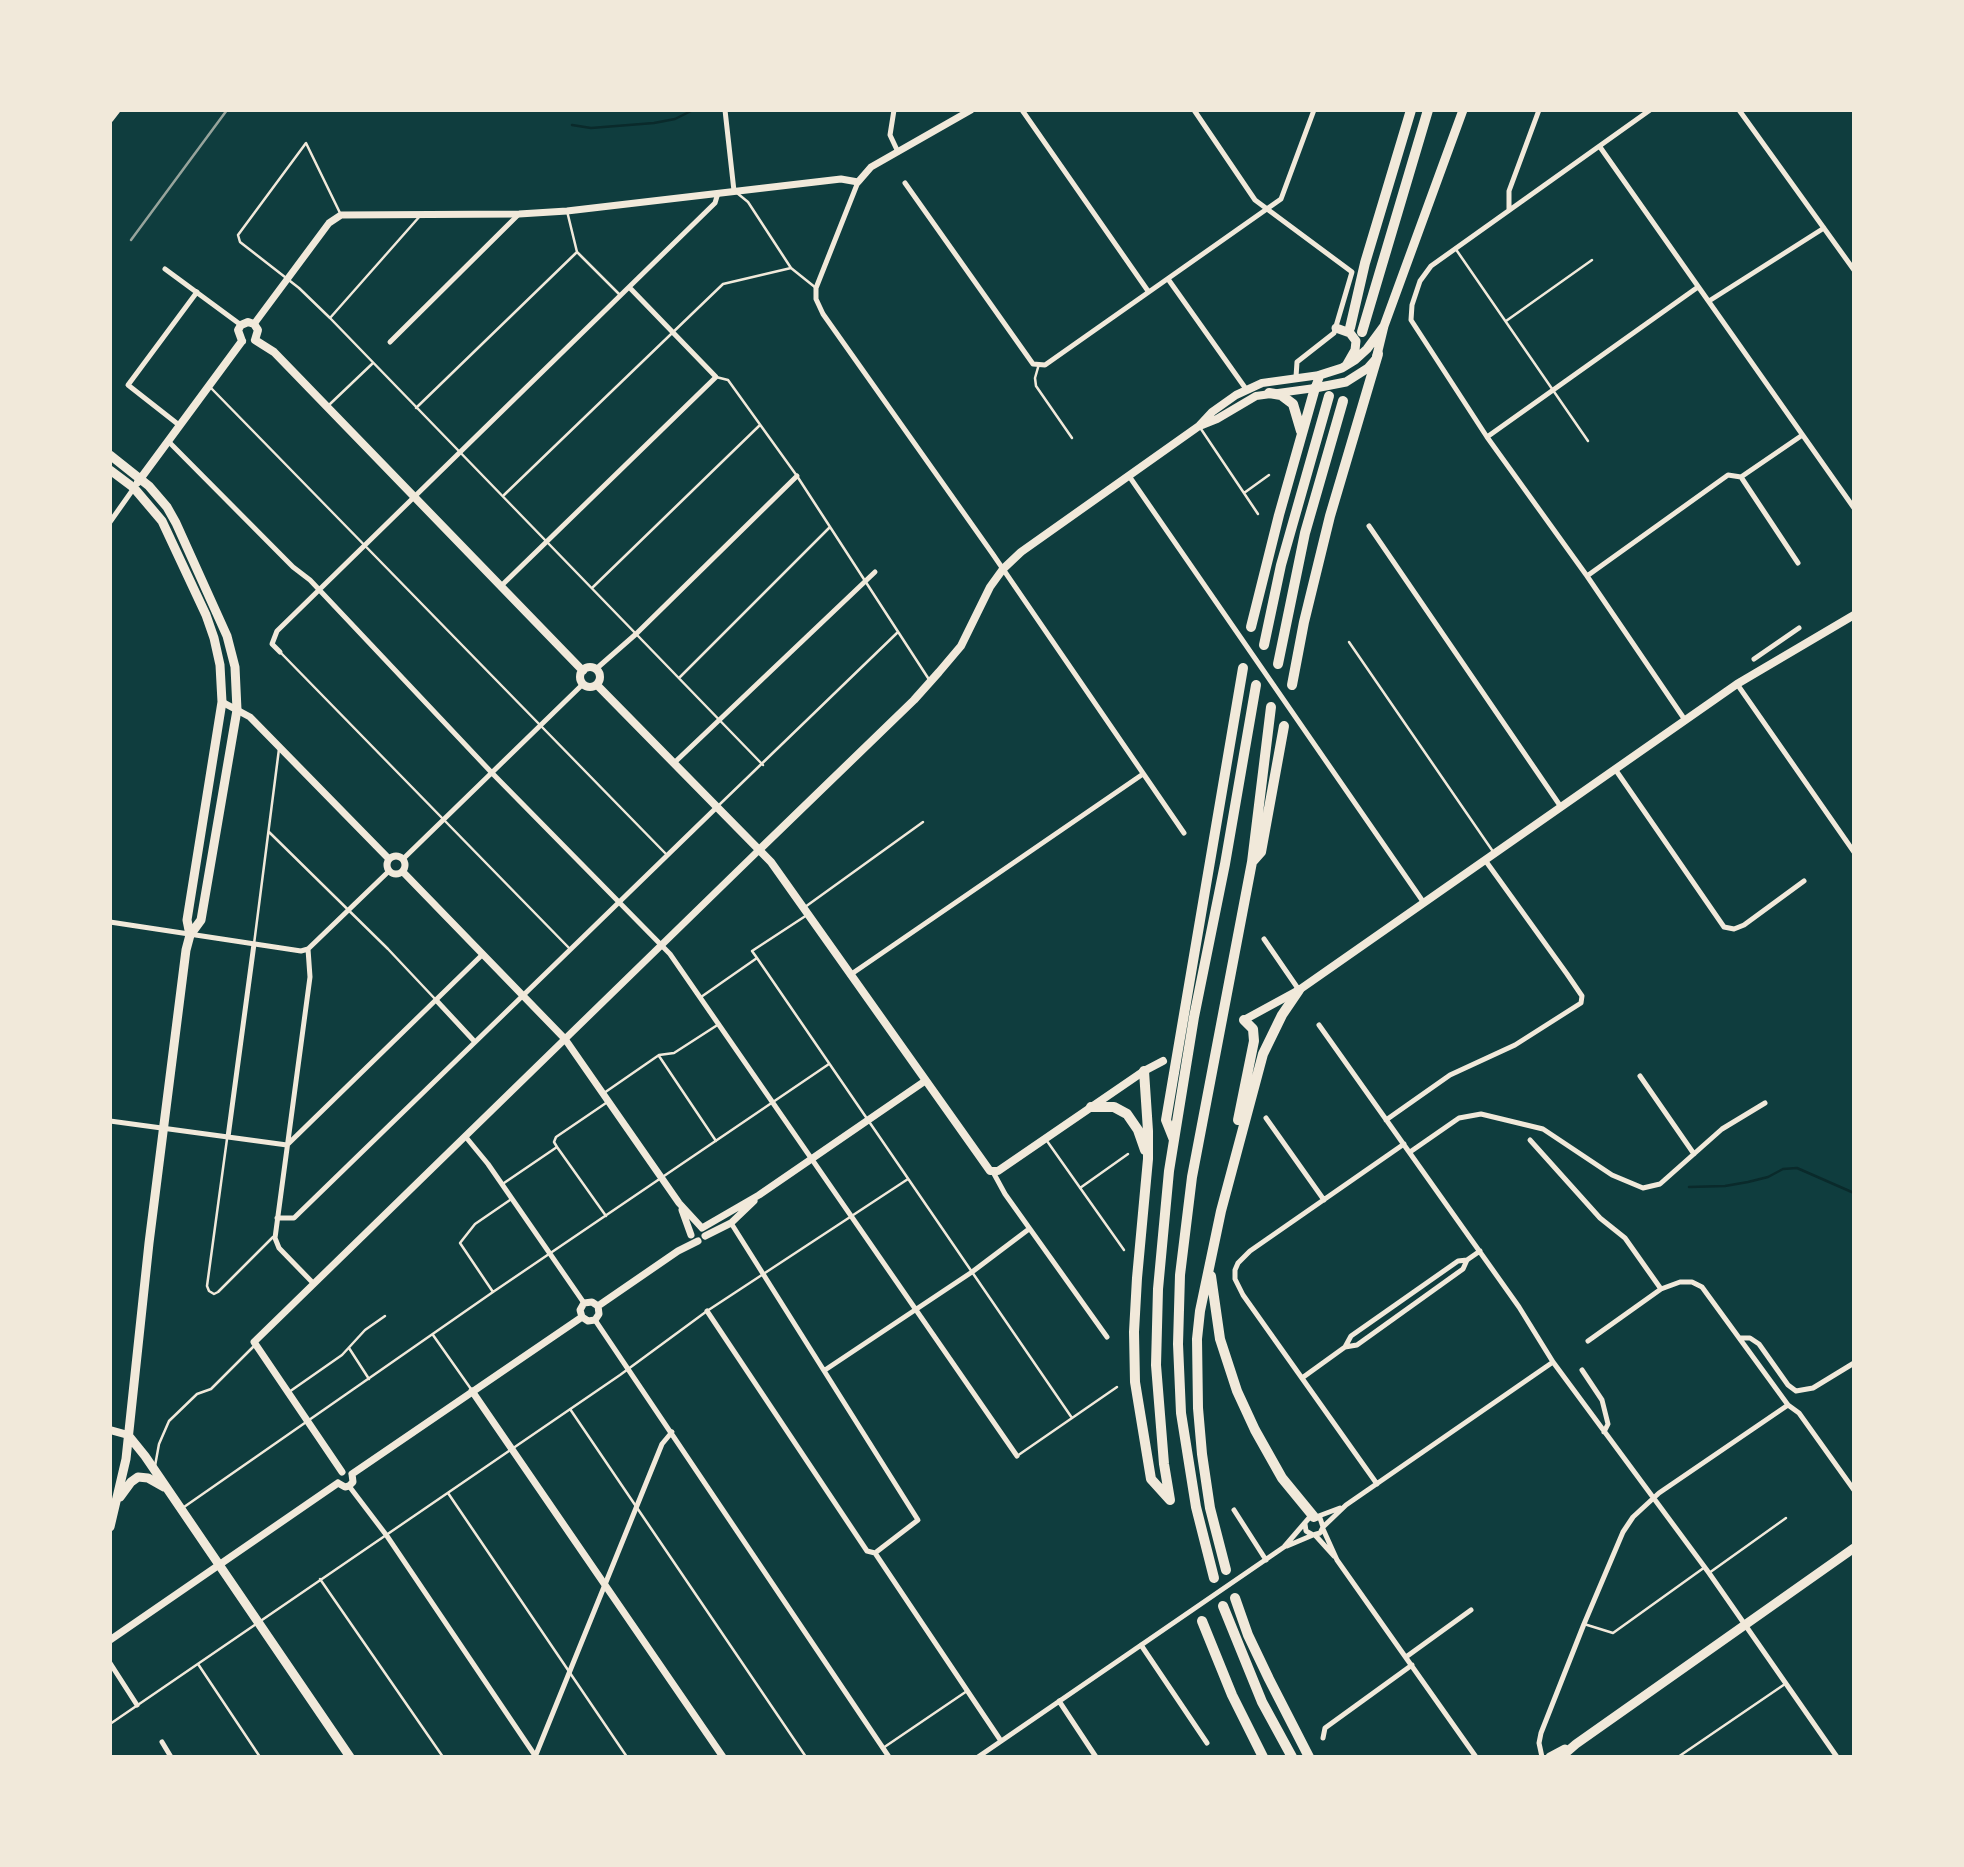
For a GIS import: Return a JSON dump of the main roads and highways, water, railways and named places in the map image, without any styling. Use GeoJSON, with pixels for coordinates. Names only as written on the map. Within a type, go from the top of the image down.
{"type":"FeatureCollection","features":[{"type":"Feature","properties":{"kind":"highway"},"geometry":{"type":"LineString","coordinates":[[1350,328],[1368,250],[1411,110]]}},
{"type":"Feature","properties":{"kind":"highway"},"geometry":{"type":"LineString","coordinates":[[1362,332],[1428,110]]}},
{"type":"Feature","properties":{"kind":"highway"},"geometry":{"type":"LineString","coordinates":[[1292,685],[1304,622],[1330,516],[1378,354]]}},
{"type":"Feature","properties":{"kind":"highway"},"geometry":{"type":"LineString","coordinates":[[1251,626],[1315,388]]}},
{"type":"Feature","properties":{"kind":"highway"},"geometry":{"type":"LineString","coordinates":[[1269,393],[1283,396],[1293,404],[1301,434]]}},
{"type":"Feature","properties":{"kind":"highway"},"geometry":{"type":"LineString","coordinates":[[1264,645],[1281,565],[1329,396]]}},
{"type":"Feature","properties":{"kind":"highway"},"geometry":{"type":"LineString","coordinates":[[1278,664],[1305,533],[1343,401]]}},
{"type":"Feature","properties":{"kind":"highway"},"geometry":{"type":"LineString","coordinates":[[1174,1140],[1166,1120],[1243,668]]}},
{"type":"Feature","properties":{"kind":"highway"},"geometry":{"type":"LineString","coordinates":[[1144,1071],[1148,1159],[1135,1306],[1135,1382],[1151,1479],[1170,1500],[1158,1406],[1158,1289],[1174,1140],[1194,1017],[1226,864],[1256,685]]}},
{"type":"Feature","properties":{"kind":"highway"},"geometry":{"type":"LineString","coordinates":[[1214,1578],[1186,1454],[1180,1401],[1178,1319],[1186,1220],[1252,862],[1271,707]]}},
{"type":"Feature","properties":{"kind":"highway"},"geometry":{"type":"LineString","coordinates":[[1252,862],[1261,852],[1284,726]]}},
{"type":"Feature","properties":{"kind":"highway"},"geometry":{"type":"LineString","coordinates":[[1226,1570],[1206,1486],[1198,1408],[1197,1339],[1212,1248],[1241,1131],[1267,1044],[1299,990]]}},
{"type":"Feature","properties":{"kind":"highway"},"geometry":{"type":"LineString","coordinates":[[1241,1131],[1238,1120],[1255,1036],[1253,1028],[1244,1020]]}},
{"type":"Feature","properties":{"kind":"highway"},"geometry":{"type":"LineString","coordinates":[[1091,1107],[1114,1107],[1127,1114],[1138,1130],[1148,1159]]}},
{"type":"Feature","properties":{"kind":"highway"},"geometry":{"type":"LineString","coordinates":[[1212,1248],[1210,1281],[1213,1306],[1233,1382],[1282,1478],[1312,1519]]}},
{"type":"Feature","properties":{"kind":"highway"},"geometry":{"type":"LineString","coordinates":[[1235,1598],[1259,1657],[1309,1757]]}},
{"type":"Feature","properties":{"kind":"highway"},"geometry":{"type":"LineString","coordinates":[[1223,1606],[1262,1702],[1292,1757]]}},
{"type":"Feature","properties":{"kind":"highway"},"geometry":{"type":"LineString","coordinates":[[1202,1621],[1236,1704],[1263,1757]]}},
{"type":"Feature","properties":{"kind":"main road"},"geometry":{"type":"LineString","coordinates":[[1199,426],[1217,419],[1251,398],[1269,393],[1337,385],[1354,378],[1372,365],[1463,110]]}},
{"type":"Feature","properties":{"kind":"main road"},"geometry":{"type":"LineString","coordinates":[[248,322],[254,324],[258,332],[255,340],[250,343],[242,341],[237,334],[241,325],[248,322]]}},
{"type":"Feature","properties":{"kind":"main road"},"geometry":{"type":"LineString","coordinates":[[759,850],[930,682],[961,646],[990,587],[1003,569],[1021,552],[1199,426],[1212,412],[1246,389],[1262,383],[1320,374],[1346,366],[1363,353],[1384,326]]}},
{"type":"Feature","properties":{"kind":"main road"},"geometry":{"type":"LineString","coordinates":[[1336,328],[1350,333],[1356,341],[1355,350],[1346,366]]}},
{"type":"Feature","properties":{"kind":"main road"},"geometry":{"type":"LineString","coordinates":[[255,340],[274,352],[583,671]]}},
{"type":"Feature","properties":{"kind":"main road"},"geometry":{"type":"LineString","coordinates":[[134,488],[242,341]]}},
{"type":"Feature","properties":{"kind":"main road"},"geometry":{"type":"LineString","coordinates":[[1315,388],[1320,374]]}},
{"type":"Feature","properties":{"kind":"main road"},"geometry":{"type":"LineString","coordinates":[[1246,389],[1251,398]]}},
{"type":"Feature","properties":{"kind":"main road"},"geometry":{"type":"LineString","coordinates":[[110,455],[141,477],[172,515],[220,618],[235,667],[237,710],[201,920],[190,935]]}},
{"type":"Feature","properties":{"kind":"main road"},"geometry":{"type":"LineString","coordinates":[[110,470],[134,488],[162,521],[206,615],[220,665],[222,702],[187,920],[190,935],[163,1128],[126,1459],[110,1527]]}},
{"type":"Feature","properties":{"kind":"main road"},"geometry":{"type":"LineString","coordinates":[[1244,1020],[1299,990],[1737,684],[1854,615]]}},
{"type":"Feature","properties":{"kind":"main road"},"geometry":{"type":"LineString","coordinates":[[587,668],[596,669],[600,677],[597,685],[592,687],[583,684],[580,677],[583,671],[587,668]]}},
{"type":"Feature","properties":{"kind":"main road"},"geometry":{"type":"LineString","coordinates":[[597,685],[771,862],[984,1165],[993,1172],[1163,1061]]}},
{"type":"Feature","properties":{"kind":"main road"},"geometry":{"type":"LineString","coordinates":[[110,1430],[128,1435],[155,1470],[351,1757]]}},
{"type":"Feature","properties":{"kind":"main road"},"geometry":{"type":"LineString","coordinates":[[117,1501],[138,1477],[148,1478],[167,1490]]}},
{"type":"Feature","properties":{"kind":"main road"},"geometry":{"type":"LineString","coordinates":[[1561,1757],[1854,1548]]}},
{"type":"Feature","properties":{"kind":"main road"},"geometry":{"type":"LineString","coordinates":[[1550,1757],[1576,1744]]}},
{"type":"Feature","properties":{"kind":"waterway"},"geometry":{"type":"LineString","coordinates":[[572,125],[591,128],[654,123],[675,119],[693,110]]}},
{"type":"Feature","properties":{"kind":"waterway"},"geometry":{"type":"LineString","coordinates":[[1689,1187],[1748,1182],[1768,1177],[1783,1169],[1797,1168],[1854,1193]]}},
{"type":"Feature","properties":{"kind":"railway"},"geometry":{"type":"LineString","coordinates":[[131,240],[227,110]]}}]}
